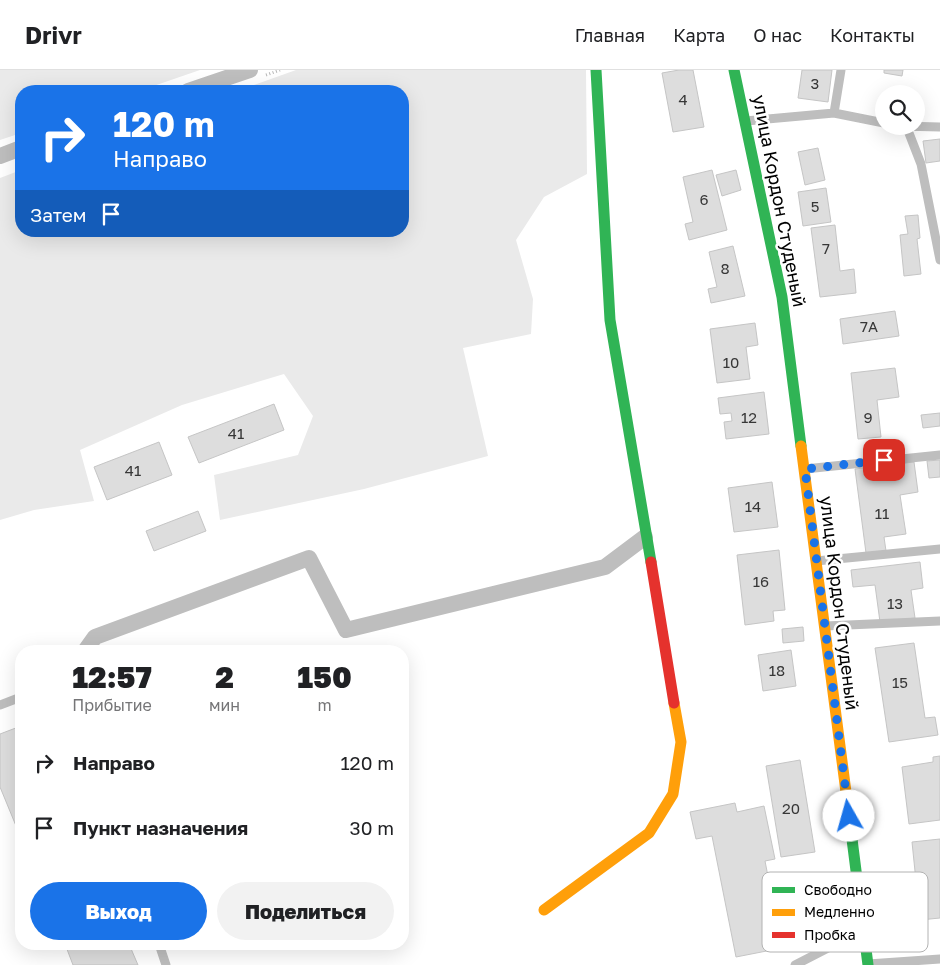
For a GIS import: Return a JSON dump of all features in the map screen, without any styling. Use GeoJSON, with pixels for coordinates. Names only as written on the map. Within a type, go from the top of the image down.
{"type":"FeatureCollection","features":[{"type":"Feature","properties":{"kind":"street"},"geometry":{"type":"LineString","coordinates":[[206,85],[250,70]]}},
{"type":"Feature","properties":{"kind":"street"},"geometry":{"type":"LineString","coordinates":[[544,910],[649,833],[673,794],[681,742],[644,537],[610,320],[596,70]]}},
{"type":"Feature","properties":{"kind":"street","name":"улица Кордон Студеный"},"geometry":{"type":"LineString","coordinates":[[734,70],[782,297],[856,872]]}},
{"type":"Feature","properties":{"kind":"street"},"geometry":{"type":"LineString","coordinates":[[0,156],[15,150]]}},
{"type":"Feature","properties":{"kind":"street"},"geometry":{"type":"LineString","coordinates":[[89,645],[95,637],[309,558],[346,630],[605,567],[644,537]]}},
{"type":"Feature","properties":{"kind":"street","name":"улица Кордон Студеный"},"geometry":{"type":"LineString","coordinates":[[867,952],[868,965]]}},
{"type":"Feature","properties":{"kind":"lane"},"geometry":{"type":"LineString","coordinates":[[834,113],[841,70]]}},
{"type":"Feature","properties":{"kind":"lane"},"geometry":{"type":"LineString","coordinates":[[746,121],[834,113],[875,121]]}},
{"type":"Feature","properties":{"kind":"lane"},"geometry":{"type":"LineString","coordinates":[[925,127],[940,127]]}},
{"type":"Feature","properties":{"kind":"lane"},"geometry":{"type":"LineString","coordinates":[[907,135],[921,164],[940,260]]}},
{"type":"Feature","properties":{"kind":"lane"},"geometry":{"type":"LineString","coordinates":[[805,469],[940,455]]}},
{"type":"Feature","properties":{"kind":"lane"},"geometry":{"type":"LineString","coordinates":[[816,561],[940,549]]}},
{"type":"Feature","properties":{"kind":"lane"},"geometry":{"type":"LineString","coordinates":[[824,626],[940,621]]}},
{"type":"Feature","properties":{"kind":"lane"},"geometry":{"type":"LineString","coordinates":[[0,705],[15,699]]}},
{"type":"Feature","properties":{"kind":"lane"},"geometry":{"type":"LineString","coordinates":[[161,950],[166,965]]}},
{"type":"Feature","properties":{"kind":"lane"},"geometry":{"type":"LineString","coordinates":[[795,965],[821,952]]}},
{"type":"Feature","properties":{"kind":"lane"},"geometry":{"type":"LineString","coordinates":[[868,965],[940,959]]}},
{"type":"Feature","properties":{"kind":"shaded area"},"geometry":{"type":"Polygon","coordinates":[[[0,70],[200,70],[156,85],[15,85],[15,135],[0,140],[0,70]]]}},
{"type":"Feature","properties":{"kind":"shaded area"},"geometry":{"type":"Polygon","coordinates":[[[296,70],[586,70],[587,174],[544,197],[516,240],[533,299],[531,334],[463,348],[488,456],[364,489],[220,520],[214,475],[298,455],[313,416],[284,374],[182,405],[80,450],[94,501],[34,510],[0,520],[0,178],[15,172],[15,237],[409,237],[409,85],[254,85],[296,70]]]}},
{"type":"Feature","properties":{"kind":"building"},"geometry":{"type":"Polygon","coordinates":[[[693,70],[704,127],[673,132],[662,73],[693,70]]]}},
{"type":"Feature","properties":{"kind":"building"},"geometry":{"type":"Polygon","coordinates":[[[802,70],[832,70],[828,102],[798,98],[802,70]]]}},
{"type":"Feature","properties":{"kind":"building"},"geometry":{"type":"Polygon","coordinates":[[[884,70],[903,70],[902,76],[884,73],[884,70]]]}},
{"type":"Feature","properties":{"kind":"building"},"geometry":{"type":"Polygon","coordinates":[[[940,139],[940,161],[926,163],[923,141],[940,139]]]}},
{"type":"Feature","properties":{"kind":"building"},"geometry":{"type":"Polygon","coordinates":[[[818,148],[825,180],[805,185],[798,152],[818,148]]]}},
{"type":"Feature","properties":{"kind":"building"},"geometry":{"type":"Polygon","coordinates":[[[712,170],[727,230],[689,240],[685,224],[693,222],[683,177],[712,170]]]}},
{"type":"Feature","properties":{"kind":"building"},"geometry":{"type":"Polygon","coordinates":[[[736,170],[741,190],[722,196],[716,175],[736,170]]]}},
{"type":"Feature","properties":{"kind":"building"},"geometry":{"type":"Polygon","coordinates":[[[826,188],[831,222],[803,226],[798,192],[826,188]]]}},
{"type":"Feature","properties":{"kind":"building"},"geometry":{"type":"Polygon","coordinates":[[[918,215],[920,238],[917,239],[921,274],[904,276],[900,235],[908,234],[905,216],[918,215]]]}},
{"type":"Feature","properties":{"kind":"building"},"geometry":{"type":"Polygon","coordinates":[[[835,225],[840,271],[854,269],[856,293],[820,297],[811,228],[835,225]]]}},
{"type":"Feature","properties":{"kind":"building"},"geometry":{"type":"Polygon","coordinates":[[[733,246],[745,296],[711,303],[708,289],[717,287],[709,252],[733,246]]]}},
{"type":"Feature","properties":{"kind":"building"},"geometry":{"type":"Polygon","coordinates":[[[895,311],[899,336],[843,344],[840,319],[895,311]]]}},
{"type":"Feature","properties":{"kind":"building"},"geometry":{"type":"Polygon","coordinates":[[[755,323],[758,345],[746,347],[750,379],[717,383],[710,329],[755,323]]]}},
{"type":"Feature","properties":{"kind":"building"},"geometry":{"type":"Polygon","coordinates":[[[895,368],[899,397],[877,400],[881,437],[858,439],[851,373],[895,368]]]}},
{"type":"Feature","properties":{"kind":"building"},"geometry":{"type":"Polygon","coordinates":[[[764,392],[769,434],[726,439],[724,422],[732,421],[731,413],[720,414],[718,398],[764,392]]]}},
{"type":"Feature","properties":{"kind":"building"},"geometry":{"type":"Polygon","coordinates":[[[274,404],[284,430],[199,463],[188,437],[274,404]]]}},
{"type":"Feature","properties":{"kind":"building"},"geometry":{"type":"Polygon","coordinates":[[[940,413],[940,426],[923,428],[921,415],[940,413]]]}},
{"type":"Feature","properties":{"kind":"building"},"geometry":{"type":"Polygon","coordinates":[[[159,442],[172,475],[107,500],[94,467],[159,442]]]}},
{"type":"Feature","properties":{"kind":"building"},"geometry":{"type":"Polygon","coordinates":[[[940,460],[940,477],[929,478],[927,461],[940,460]]]}},
{"type":"Feature","properties":{"kind":"building"},"geometry":{"type":"Polygon","coordinates":[[[914,462],[918,492],[900,495],[906,534],[884,537],[886,551],[866,553],[855,469],[914,462]]]}},
{"type":"Feature","properties":{"kind":"building"},"geometry":{"type":"Polygon","coordinates":[[[772,482],[778,527],[734,532],[728,488],[772,482]]]}},
{"type":"Feature","properties":{"kind":"building"},"geometry":{"type":"Polygon","coordinates":[[[198,511],[206,531],[154,551],[146,531],[198,511]]]}},
{"type":"Feature","properties":{"kind":"building"},"geometry":{"type":"Polygon","coordinates":[[[779,550],[785,610],[773,611],[774,621],[745,625],[737,555],[779,550]]]}},
{"type":"Feature","properties":{"kind":"building"},"geometry":{"type":"Polygon","coordinates":[[[920,562],[923,588],[911,590],[915,618],[880,622],[875,585],[853,587],[851,570],[920,562]]]}},
{"type":"Feature","properties":{"kind":"building"},"geometry":{"type":"Polygon","coordinates":[[[803,627],[804,641],[783,643],[782,629],[803,627]]]}},
{"type":"Feature","properties":{"kind":"building"},"geometry":{"type":"Polygon","coordinates":[[[914,643],[925,718],[935,717],[938,735],[889,742],[875,648],[914,643]]]}},
{"type":"Feature","properties":{"kind":"building"},"geometry":{"type":"Polygon","coordinates":[[[791,650],[796,686],[763,691],[758,655],[791,650]]]}},
{"type":"Feature","properties":{"kind":"building"},"geometry":{"type":"Polygon","coordinates":[[[15,728],[15,823],[0,787],[0,734],[15,728]]]}},
{"type":"Feature","properties":{"kind":"building"},"geometry":{"type":"Polygon","coordinates":[[[940,756],[940,820],[909,824],[902,767],[933,762],[933,757],[940,756]]]}},
{"type":"Feature","properties":{"kind":"building"},"geometry":{"type":"Polygon","coordinates":[[[800,760],[815,852],[781,857],[766,766],[800,760]]]}},
{"type":"Feature","properties":{"kind":"building"},"geometry":{"type":"Polygon","coordinates":[[[735,803],[737,812],[764,806],[775,859],[765,861],[767,872],[762,872],[762,952],[736,957],[712,836],[696,839],[690,812],[735,803]]]}},
{"type":"Feature","properties":{"kind":"building"},"geometry":{"type":"Polygon","coordinates":[[[940,839],[940,918],[928,919],[928,872],[915,872],[912,842],[940,839]]]}},
{"type":"Feature","properties":{"kind":"building"},"geometry":{"type":"Polygon","coordinates":[[[67,950],[132,950],[138,965],[73,965],[67,950]]]}},
{"type":"Feature","properties":{"kind":"traffic: fast"},"geometry":{"type":"LineString","coordinates":[[596,70],[610,320],[651,562]]}},
{"type":"Feature","properties":{"kind":"traffic: fast"},"geometry":{"type":"LineString","coordinates":[[734,70],[782,297],[801,446]]}},
{"type":"Feature","properties":{"kind":"traffic: fast"},"geometry":{"type":"LineString","coordinates":[[846,792],[856,872]]}},
{"type":"Feature","properties":{"kind":"traffic: fast"},"geometry":{"type":"LineString","coordinates":[[866,952],[868,965]]}},
{"type":"Feature","properties":{"kind":"traffic: slow"},"geometry":{"type":"LineString","coordinates":[[801,446],[846,792]]}},
{"type":"Feature","properties":{"kind":"traffic: slow"},"geometry":{"type":"LineString","coordinates":[[544,910],[649,833],[673,794],[681,742],[674,703]]}},
{"type":"Feature","properties":{"kind":"traffic: jam"},"geometry":{"type":"LineString","coordinates":[[651,562],[674,703]]}},
{"type":"Feature","properties":{"kind":"route"},"geometry":{"type":"LineString","coordinates":[[849,816],[805,469],[884,460]]}}]}
